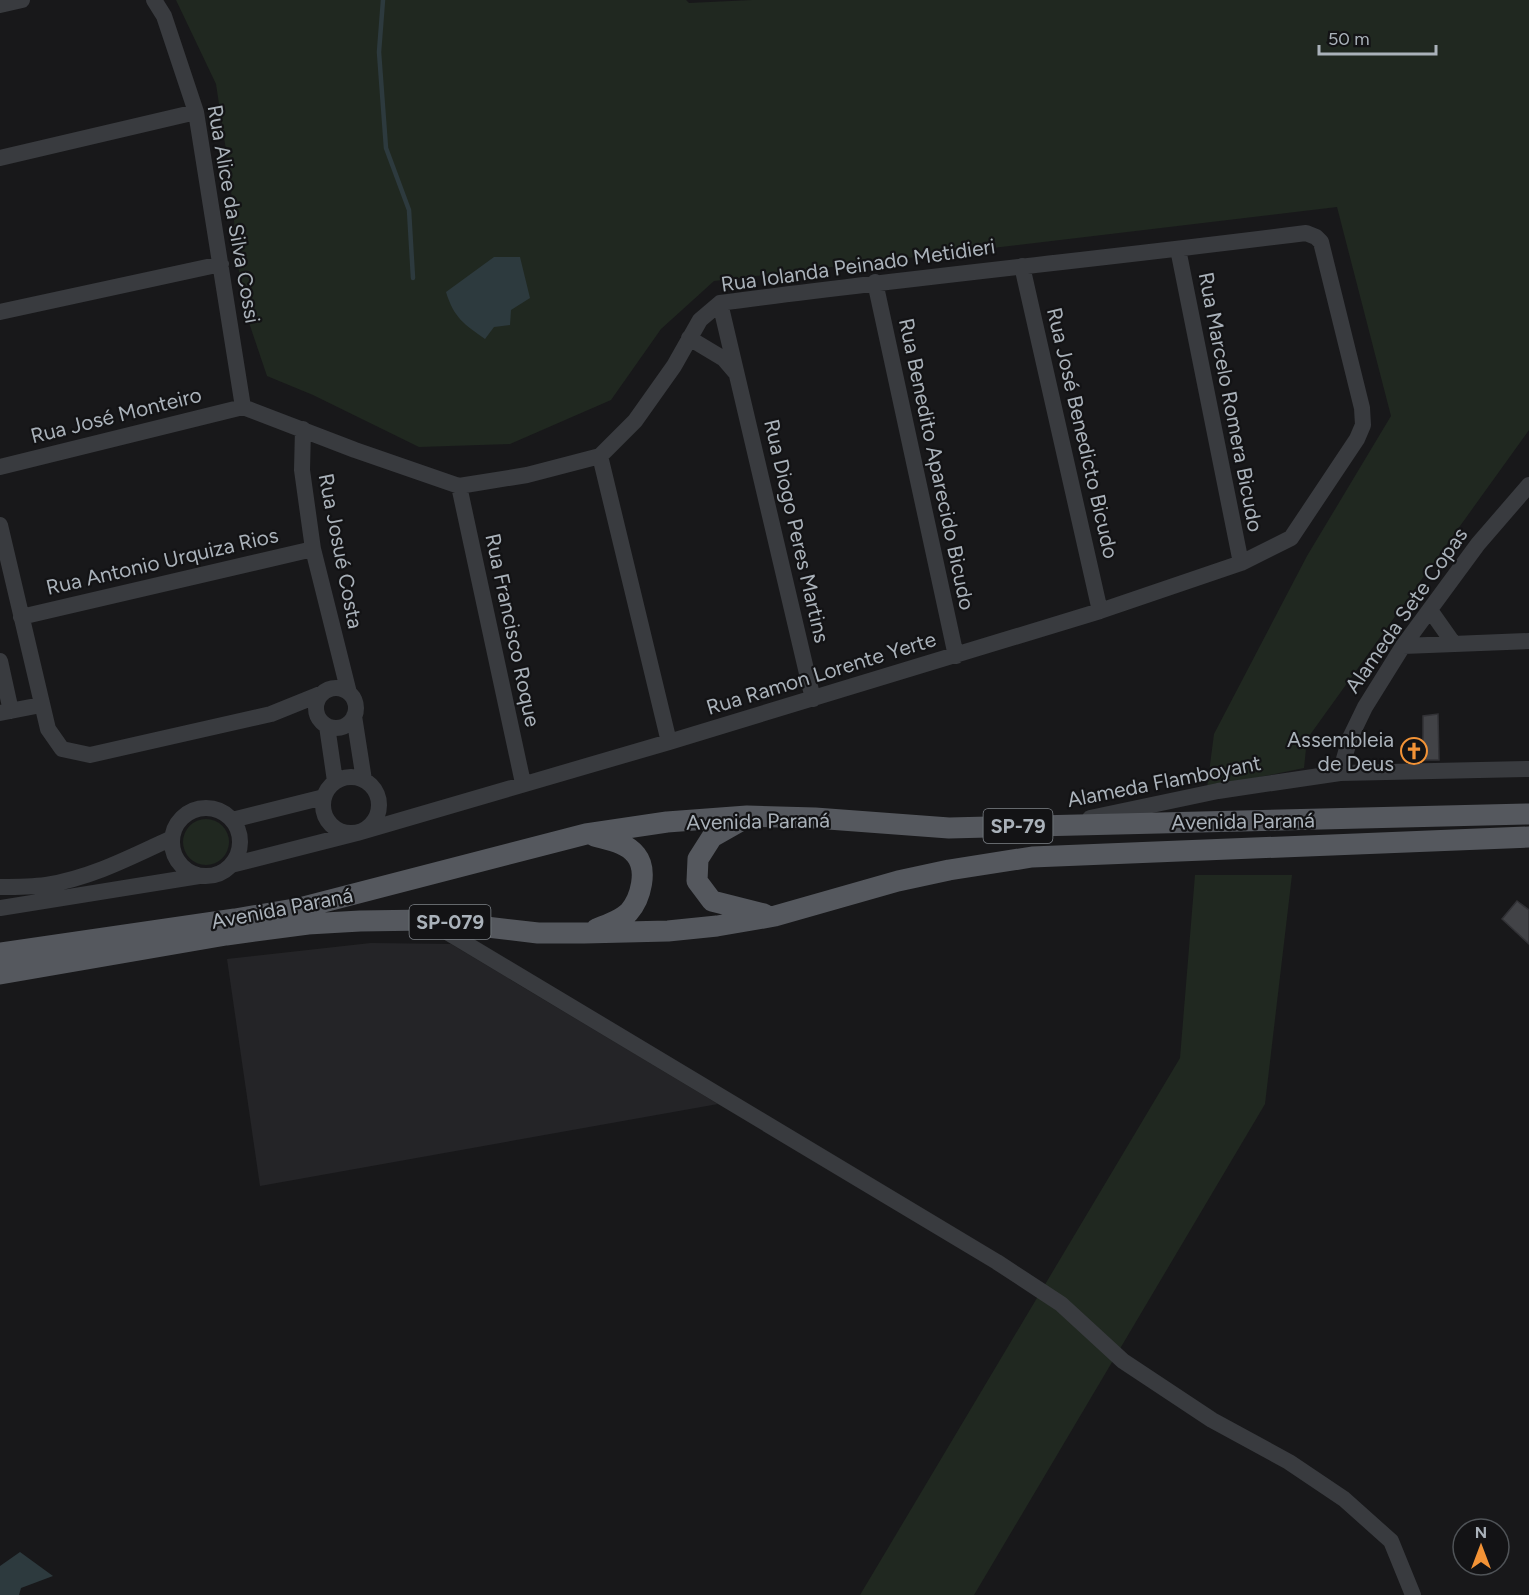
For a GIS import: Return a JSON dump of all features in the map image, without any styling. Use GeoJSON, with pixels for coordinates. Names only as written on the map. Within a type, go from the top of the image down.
{"type":"FeatureCollection","features":[{"type":"Feature","properties":{"kind":"main road","name":"Avenida Paraná"},"geometry":{"type":"LineString","coordinates":[[0,953],[300,908],[586,834],[667,822],[747,816],[815,818],[949,828],[1529,814]]}},
{"type":"Feature","properties":{"kind":"main road"},"geometry":{"type":"LineString","coordinates":[[747,816],[712,837],[698,859],[697,881],[712,901],[733,908],[775,916]]}},
{"type":"Feature","properties":{"kind":"main road"},"geometry":{"type":"LineString","coordinates":[[584,933],[609,925],[628,912],[639,895],[642,874],[637,856],[622,844],[586,834]]}},
{"type":"Feature","properties":{"kind":"main road","name":"Avenida Paraná"},"geometry":{"type":"LineString","coordinates":[[0,974],[226,935],[360,921],[427,920],[538,933],[668,932],[775,916],[898,881],[1032,857],[1529,837]]}},
{"type":"Feature","properties":{"kind":"street"},"geometry":{"type":"LineString","coordinates":[[0,5],[22,0]]}},
{"type":"Feature","properties":{"kind":"street","name":"Rua Alice da Silva Cossi"},"geometry":{"type":"LineString","coordinates":[[154,0],[164,16],[196,112],[243,407]]}},
{"type":"Feature","properties":{"kind":"street"},"geometry":{"type":"LineString","coordinates":[[0,158],[196,112]]}},
{"type":"Feature","properties":{"kind":"street","name":"Rua Iolanda Peinado Metidieri"},"geometry":{"type":"LineString","coordinates":[[600,456],[635,421],[674,366],[700,320],[720,303],[875,282],[1306,233],[1316,237],[1321,243],[1362,408],[1363,425],[1357,439],[1291,538]]}},
{"type":"Feature","properties":{"kind":"street","name":"Rua Marcelo Romera Bicudo"},"geometry":{"type":"LineString","coordinates":[[1178,249],[1241,563]]}},
{"type":"Feature","properties":{"kind":"street"},"geometry":{"type":"LineString","coordinates":[[0,312],[221,264]]}},
{"type":"Feature","properties":{"kind":"street","name":"Rua José Benedicto Bicudo"},"geometry":{"type":"LineString","coordinates":[[1022,266],[1100,611]]}},
{"type":"Feature","properties":{"kind":"street","name":"Rua Benedito Aparecido Bicudo"},"geometry":{"type":"LineString","coordinates":[[875,282],[956,656]]}},
{"type":"Feature","properties":{"kind":"street","name":"Rua Diogo Peres Martins"},"geometry":{"type":"LineString","coordinates":[[720,303],[813,699]]}},
{"type":"Feature","properties":{"kind":"street"},"geometry":{"type":"LineString","coordinates":[[689,338],[724,359],[736,374]]}},
{"type":"Feature","properties":{"kind":"street"},"geometry":{"type":"LineString","coordinates":[[674,366],[687,354],[710,350]]}},
{"type":"Feature","properties":{"kind":"street"},"geometry":{"type":"LineString","coordinates":[[243,407],[459,486],[527,475],[600,456],[669,742]]}},
{"type":"Feature","properties":{"kind":"street","name":"Rua José Monteiro"},"geometry":{"type":"LineString","coordinates":[[0,467],[243,407]]}},
{"type":"Feature","properties":{"kind":"street","name":"Rua Josué Costa"},"geometry":{"type":"LineString","coordinates":[[303,429],[302,470],[313,549],[349,693]]}},
{"type":"Feature","properties":{"kind":"street","name":"Alameda Sete Copas"},"geometry":{"type":"LineString","coordinates":[[1340,773],[1350,738],[1365,707],[1403,646],[1478,544],[1529,485]]}},
{"type":"Feature","properties":{"kind":"street","name":"Rua Francisco Roque"},"geometry":{"type":"LineString","coordinates":[[459,486],[524,783]]}},
{"type":"Feature","properties":{"kind":"street"},"geometry":{"type":"LineString","coordinates":[[0,525],[48,729],[62,749],[90,755],[270,714],[327,691],[344,690],[349,693],[355,704],[354,716],[364,780]]}},
{"type":"Feature","properties":{"kind":"street","name":"Rua Ramon Lorente Yerte"},"geometry":{"type":"LineString","coordinates":[[231,865],[357,832],[956,656],[1100,611],[1241,563],[1291,538]]}},
{"type":"Feature","properties":{"kind":"street","name":"Rua Antonio Urquiza Rios"},"geometry":{"type":"LineString","coordinates":[[21,616],[313,549]]}},
{"type":"Feature","properties":{"kind":"street"},"geometry":{"type":"LineString","coordinates":[[1430,610],[1454,644]]}},
{"type":"Feature","properties":{"kind":"street"},"geometry":{"type":"LineString","coordinates":[[1403,646],[1529,641]]}},
{"type":"Feature","properties":{"kind":"street","name":"Rua Josué Costa"},"geometry":{"type":"LineString","coordinates":[[327,691],[336,645]]}},
{"type":"Feature","properties":{"kind":"street"},"geometry":{"type":"LineString","coordinates":[[0,661],[6,712],[42,705]]}},
{"type":"Feature","properties":{"kind":"street"},"geometry":{"type":"LineString","coordinates":[[327,691],[316,704],[335,781]]}},
{"type":"Feature","properties":{"kind":"street"},"geometry":{"type":"LineString","coordinates":[[270,714],[322,721],[340,728],[351,721],[354,716]]}},
{"type":"Feature","properties":{"kind":"street","name":"Alameda Flamboyant"},"geometry":{"type":"LineString","coordinates":[[1058,825],[1218,791],[1340,773],[1529,769]]}},
{"type":"Feature","properties":{"kind":"street"},"geometry":{"type":"LineString","coordinates":[[350,776],[364,780],[377,794],[379,813],[371,825],[357,832],[347,833],[338,830],[325,816],[324,797],[328,788],[335,781],[350,776]]}},
{"type":"Feature","properties":{"kind":"street"},"geometry":{"type":"LineString","coordinates":[[232,820],[324,797]]}},
{"type":"Feature","properties":{"kind":"street"},"geometry":{"type":"LineString","coordinates":[[0,908],[222,873],[237,857],[240,848],[237,828],[232,820],[213,809],[201,809],[182,818],[175,827],[172,838],[175,857],[181,866],[199,876]]}},
{"type":"Feature","properties":{"kind":"street"},"geometry":{"type":"LineString","coordinates":[[0,887],[45,885],[72,879],[105,868],[172,838]]}},
{"type":"Feature","properties":{"kind":"street"},"geometry":{"type":"LineString","coordinates":[[427,920],[997,1262],[1061,1304],[1123,1361],[1212,1420],[1289,1461],[1344,1499],[1391,1541],[1413,1595]]}},
{"type":"Feature","properties":{"kind":"shaded area"},"geometry":{"type":"Polygon","coordinates":[[[176,0],[686,0],[689,3],[752,0],[1529,0],[1529,430],[1307,739],[1304,768],[1207,788],[1214,734],[1307,556],[1391,416],[1337,207],[714,281],[661,329],[611,400],[510,444],[419,447],[313,395],[267,376],[242,302],[229,170],[216,84],[176,0]]]}},
{"type":"Feature","properties":{"kind":"shaded area"},"geometry":{"type":"Polygon","coordinates":[[[494,257],[520,257],[530,298],[511,310],[510,325],[494,327],[485,339],[456,314],[446,292],[494,257]]]}},
{"type":"Feature","properties":{"kind":"shaded area"},"geometry":{"type":"Polygon","coordinates":[[[206,819],[222,826],[229,842],[222,858],[206,865],[190,858],[183,842],[190,826],[206,819]]]}},
{"type":"Feature","properties":{"kind":"shaded area"},"geometry":{"type":"Polygon","coordinates":[[[1195,875],[1292,875],[1265,1104],[974,1595],[860,1595],[1180,1058],[1195,875]]]}},
{"type":"Feature","properties":{"kind":"shaded area"},"geometry":{"type":"Polygon","coordinates":[[[371,943],[451,944],[718,1104],[260,1186],[227,959],[371,943]]]}},
{"type":"Feature","properties":{"kind":"shaded area"},"geometry":{"type":"Polygon","coordinates":[[[20,1552],[53,1576],[21,1588],[19,1595],[0,1595],[0,1566],[20,1552]]]}},
{"type":"Feature","properties":{"kind":"building"},"geometry":{"type":"Polygon","coordinates":[[[1438,714],[1439,760],[1423,760],[1423,716],[1438,714]]]}},
{"type":"Feature","properties":{"kind":"building","name":"Assembleia de Deus"},"geometry":{"type":"Polygon","coordinates":[[[1406,742],[1421,742],[1423,760],[1407,760],[1406,742]]]}},
{"type":"Feature","properties":{"kind":"building"},"geometry":{"type":"Polygon","coordinates":[[[1517,901],[1529,910],[1529,944],[1502,919],[1517,901]]]}},
{"type":"Feature","properties":{"kind":"waterway"},"geometry":{"type":"LineString","coordinates":[[383,0],[379,52],[386,148],[409,210],[413,278]]}},
{"type":"Feature","properties":{"kind":"place","name":"Assembleia de Deus"},"geometry":{"type":"Point","coordinates":[1414,751]}}]}
